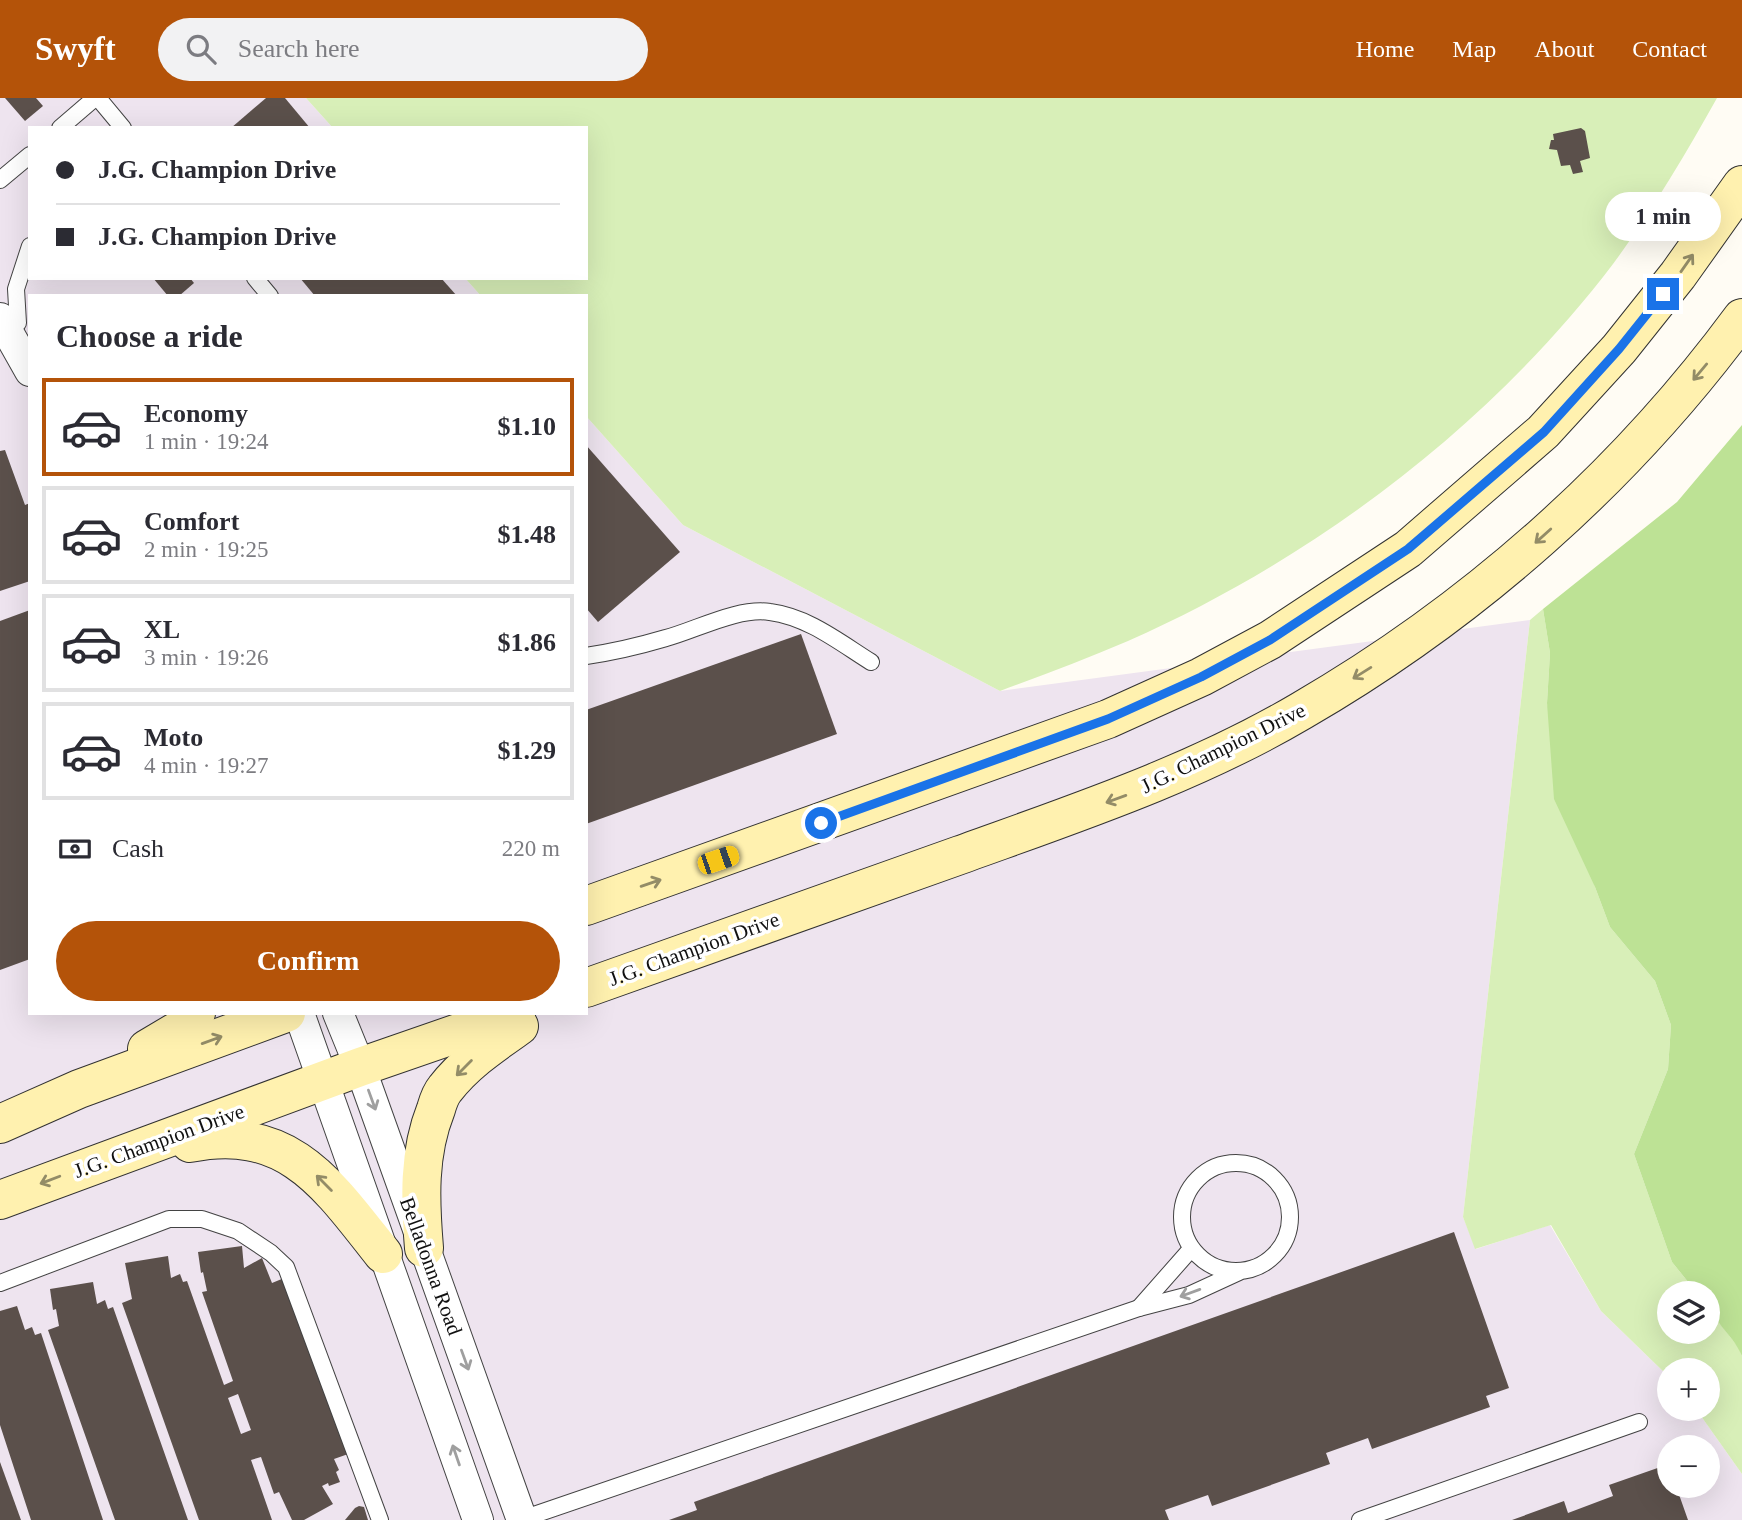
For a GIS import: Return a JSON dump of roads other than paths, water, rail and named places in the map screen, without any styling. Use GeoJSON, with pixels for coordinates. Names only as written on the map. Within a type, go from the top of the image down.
{"type":"FeatureCollection","features":[{"type":"Feature","properties":{"kind":"street"},"geometry":{"type":"LineString","coordinates":[[588,905],[1108,719],[1201,677],[1270,640],[1408,549],[1544,432],[1619,349],[1678,275],[1742,185]]}},
{"type":"Feature","properties":{"kind":"street","name":"J.G. Champion Drive"},"geometry":{"type":"LineString","coordinates":[[588,987],[1126,796],[1220,753],[1299,712],[1405,645],[1483,587],[1539,540],[1591,491],[1663,415],[1742,318]]}},
{"type":"Feature","properties":{"kind":"street"},"geometry":{"type":"LineString","coordinates":[[12,323],[28,366]]}},
{"type":"Feature","properties":{"kind":"street"},"geometry":{"type":"LineString","coordinates":[[79,1089],[178,1030],[194,1015]]}},
{"type":"Feature","properties":{"kind":"street"},"geometry":{"type":"LineString","coordinates":[[0,1124],[79,1089],[281,1015]]}},
{"type":"Feature","properties":{"kind":"street","name":"Belladonna Road"},"geometry":{"type":"LineString","coordinates":[[300,1015],[478,1520]]}},
{"type":"Feature","properties":{"kind":"street","name":"Belladonna Road"},"geometry":{"type":"LineString","coordinates":[[339,1015],[360,1067],[522,1520]]}},
{"type":"Feature","properties":{"kind":"street","name":"J.G. Champion Drive"},"geometry":{"type":"LineString","coordinates":[[0,1200],[100,1161],[510,1015]]}},
{"type":"Feature","properties":{"kind":"street"},"geometry":{"type":"LineString","coordinates":[[424,1248],[421,1203],[424,1148],[443,1091],[463,1068],[486,1048],[535,1015]]}},
{"type":"Feature","properties":{"kind":"street"},"geometry":{"type":"LineString","coordinates":[[100,1161],[216,1138],[244,1139],[297,1160],[318,1176],[383,1254]]}},
{"type":"Feature","properties":{"kind":"lane"},"geometry":{"type":"LineString","coordinates":[[62,126],[96,98],[121,126]]}},
{"type":"Feature","properties":{"kind":"lane"},"geometry":{"type":"LineString","coordinates":[[0,180],[28,157]]}},
{"type":"Feature","properties":{"kind":"lane"},"geometry":{"type":"LineString","coordinates":[[12,323],[16,289],[28,250]]}},
{"type":"Feature","properties":{"kind":"lane"},"geometry":{"type":"LineString","coordinates":[[257,280],[268,294]]}},
{"type":"Feature","properties":{"kind":"lane"},"geometry":{"type":"LineString","coordinates":[[588,656],[667,638],[733,616],[767,611],[813,625],[871,662]]}},
{"type":"Feature","properties":{"kind":"lane"},"geometry":{"type":"LineString","coordinates":[[522,1520],[1139,1308],[1189,1294],[1239,1272],[1257,1268],[1272,1257],[1284,1242],[1290,1225],[1290,1206],[1283,1189],[1271,1175],[1256,1166],[1239,1163],[1222,1165],[1206,1172],[1193,1184],[1185,1199],[1182,1216],[1184,1233],[1192,1249],[1204,1261],[1220,1269],[1239,1272]]}},
{"type":"Feature","properties":{"kind":"lane"},"geometry":{"type":"LineString","coordinates":[[0,1283],[169,1219],[202,1219],[238,1231],[271,1253],[286,1267],[380,1520]]}},
{"type":"Feature","properties":{"kind":"lane"},"geometry":{"type":"LineString","coordinates":[[1139,1308],[1192,1249]]}},
{"type":"Feature","properties":{"kind":"lane"},"geometry":{"type":"LineString","coordinates":[[1360,1520],[1639,1422]]}}]}
